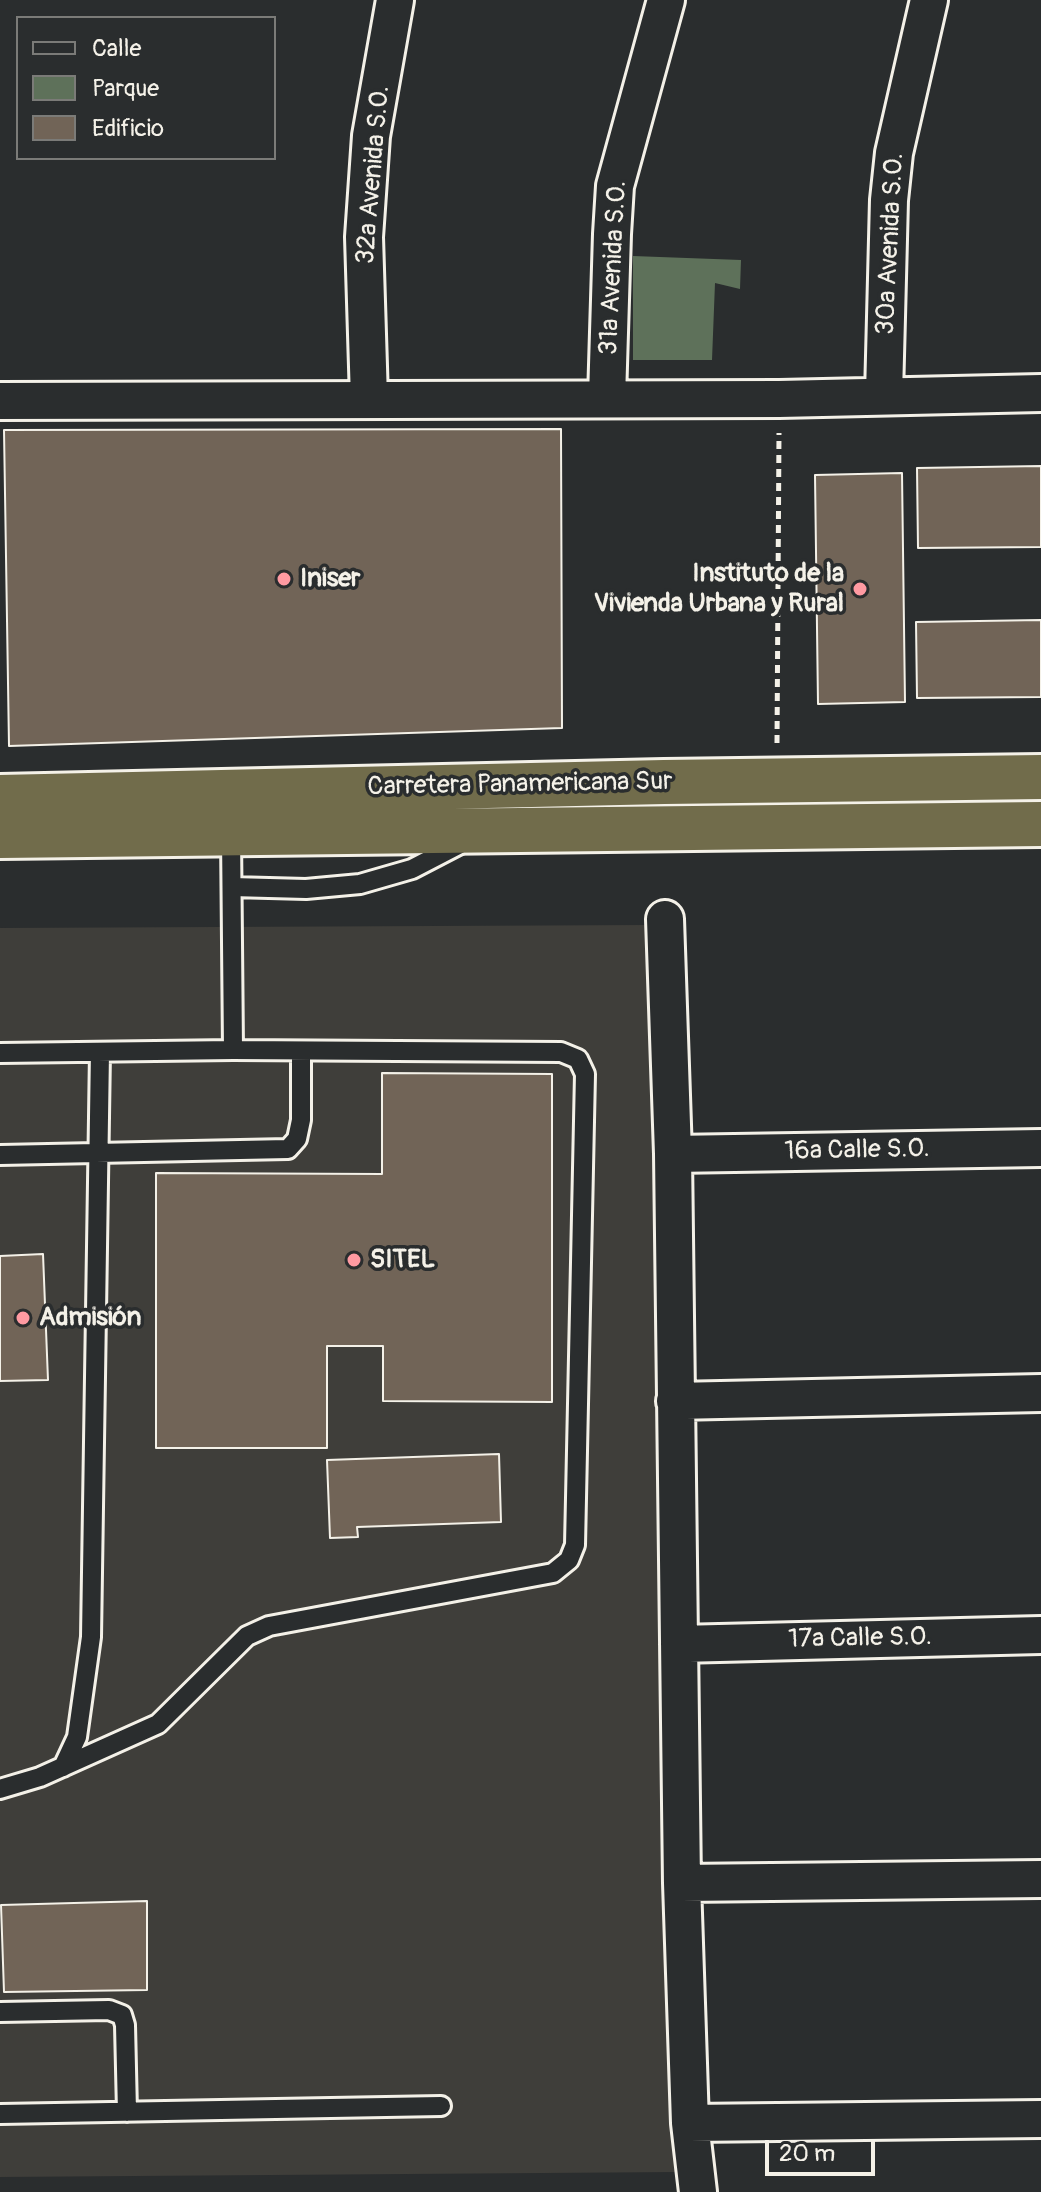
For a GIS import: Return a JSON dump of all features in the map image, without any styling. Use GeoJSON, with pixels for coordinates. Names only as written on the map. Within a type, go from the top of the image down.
{"type":"FeatureCollection","features":[{"type":"Feature","properties":{"kind":"highway","name":"Carretera Panamericana Sur"},"geometry":{"type":"LineString","coordinates":[[0,836],[231,813],[777,780],[1041,777]]}},
{"type":"Feature","properties":{"kind":"highway","name":"Carretera Panamericana Sur"},"geometry":{"type":"LineString","coordinates":[[0,797],[489,829],[1041,824]]}},
{"type":"Feature","properties":{"kind":"street","name":"32a Avenida S.O."},"geometry":{"type":"LineString","coordinates":[[369,399],[364,237],[371,136],[395,0]]}},
{"type":"Feature","properties":{"kind":"street","name":"31a Avenida S.O."},"geometry":{"type":"LineString","coordinates":[[607,398],[615,186],[666,0]]}},
{"type":"Feature","properties":{"kind":"street","name":"30a Avenida S.O."},"geometry":{"type":"LineString","coordinates":[[884,395],[889,200],[894,153],[929,0]]}},
{"type":"Feature","properties":{"kind":"street"},"geometry":{"type":"LineString","coordinates":[[0,401],[779,399],[1041,393]]}},
{"type":"Feature","properties":{"kind":"street"},"geometry":{"type":"LineString","coordinates":[[665,919],[673,1154],[682,1883],[690,2123],[698,2192]]}},
{"type":"Feature","properties":{"kind":"street","name":"16a Calle S.O."},"geometry":{"type":"LineString","coordinates":[[673,1154],[1041,1148]]}},
{"type":"Feature","properties":{"kind":"street"},"geometry":{"type":"LineString","coordinates":[[675,1401],[1041,1393]]}},
{"type":"Feature","properties":{"kind":"street","name":"17a Calle S.O."},"geometry":{"type":"LineString","coordinates":[[679,1644],[1041,1635]]}},
{"type":"Feature","properties":{"kind":"street"},"geometry":{"type":"LineString","coordinates":[[682,1883],[1041,1879]]}},
{"type":"Feature","properties":{"kind":"street"},"geometry":{"type":"LineString","coordinates":[[690,2123],[1041,2119]]}},
{"type":"Feature","properties":{"kind":"lane"},"geometry":{"type":"LineString","coordinates":[[231,813],[233,1050]]}},
{"type":"Feature","properties":{"kind":"lane"},"geometry":{"type":"LineString","coordinates":[[232,887],[306,889],[360,884],[412,869],[489,829]]}},
{"type":"Feature","properties":{"kind":"lane"},"geometry":{"type":"LineString","coordinates":[[0,1053],[233,1050],[561,1052],[578,1059],[585,1074],[575,1545],[569,1560],[553,1573],[269,1626],[247,1636],[158,1724],[63,1767],[0,1789]]}},
{"type":"Feature","properties":{"kind":"lane"},"geometry":{"type":"LineString","coordinates":[[0,1155],[288,1149],[297,1139],[301,1120],[301,1051]]}},
{"type":"Feature","properties":{"kind":"lane"},"geometry":{"type":"LineString","coordinates":[[63,1767],[77,1737],[91,1637],[100,1052]]}},
{"type":"Feature","properties":{"kind":"lane"},"geometry":{"type":"LineString","coordinates":[[0,2012],[109,2010],[122,2015],[125,2025],[127,2112]]}},
{"type":"Feature","properties":{"kind":"lane"},"geometry":{"type":"LineString","coordinates":[[0,2114],[441,2106]]}},
{"type":"Feature","properties":{"kind":"path"},"geometry":{"type":"LineString","coordinates":[[777,780],[779,399]]}},
{"type":"Feature","properties":{"kind":"shaded area","name":"SITEL"},"geometry":{"type":"Polygon","coordinates":[[[647,925],[680,2172],[0,2177],[0,928],[647,925]]]}},
{"type":"Feature","properties":{"kind":"green space"},"geometry":{"type":"Polygon","coordinates":[[[633,256],[741,260],[740,289],[715,283],[712,360],[633,360],[633,256]]]}},
{"type":"Feature","properties":{"kind":"building","name":"Iniser"},"geometry":{"type":"Polygon","coordinates":[[[561,429],[562,728],[9,746],[4,430],[561,429]]]}},
{"type":"Feature","properties":{"kind":"building","name":"Instituto de la Vivienda Urbana y Rural"},"geometry":{"type":"Polygon","coordinates":[[[1041,466],[1041,547],[918,548],[917,468],[1041,466]]]}},
{"type":"Feature","properties":{"kind":"building","name":"Instituto de la Vivienda Urbana y Rural"},"geometry":{"type":"Polygon","coordinates":[[[902,473],[905,702],[818,704],[815,475],[902,473]]]}},
{"type":"Feature","properties":{"kind":"building","name":"Instituto de la Vivienda Urbana y Rural"},"geometry":{"type":"Polygon","coordinates":[[[1041,620],[1041,697],[917,698],[916,622],[1041,620]]]}},
{"type":"Feature","properties":{"kind":"building","name":"SITEL"},"geometry":{"type":"Polygon","coordinates":[[[382,1073],[552,1074],[552,1402],[383,1401],[383,1346],[327,1346],[327,1448],[156,1448],[156,1173],[382,1174],[382,1073]]]}},
{"type":"Feature","properties":{"kind":"building","name":"Admisión"},"geometry":{"type":"Polygon","coordinates":[[[43,1254],[48,1380],[0,1381],[0,1256],[43,1254]]]}},
{"type":"Feature","properties":{"kind":"building"},"geometry":{"type":"Polygon","coordinates":[[[499,1454],[501,1522],[357,1527],[358,1537],[330,1538],[327,1460],[499,1454]]]}},
{"type":"Feature","properties":{"kind":"building"},"geometry":{"type":"Polygon","coordinates":[[[147,1901],[147,1990],[4,1992],[1,1905],[147,1901]]]}},
{"type":"Feature","properties":{"kind":"place","name":"Iniser"},"geometry":{"type":"Point","coordinates":[284,579]}},
{"type":"Feature","properties":{"kind":"place","name":"Instituto de la Vivienda Urbana y Rural"},"geometry":{"type":"Point","coordinates":[860,589]}},
{"type":"Feature","properties":{"kind":"place","name":"SITEL"},"geometry":{"type":"Point","coordinates":[354,1260]}},
{"type":"Feature","properties":{"kind":"place","name":"Admisión"},"geometry":{"type":"Point","coordinates":[23,1318]}}]}
